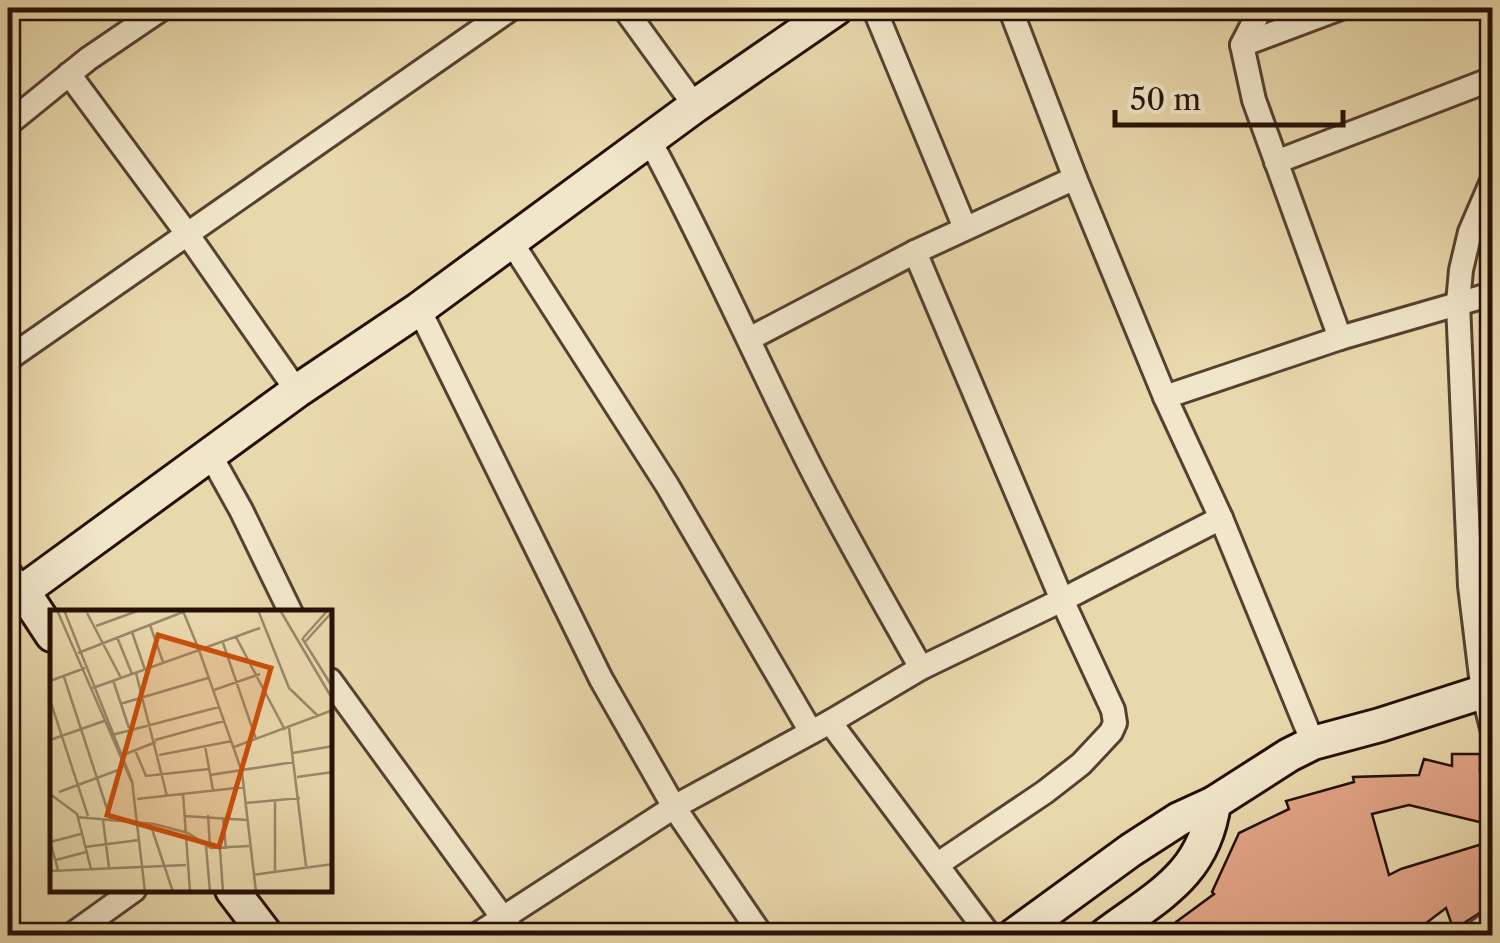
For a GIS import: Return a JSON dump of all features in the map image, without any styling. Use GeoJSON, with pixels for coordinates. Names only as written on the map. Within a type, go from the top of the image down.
{"type":"FeatureCollection","features":[{"type":"Feature","properties":{"kind":"street"},"geometry":{"type":"LineString","coordinates":[[8,124],[69,74],[162,8]]}},
{"type":"Feature","properties":{"kind":"street"},"geometry":{"type":"LineString","coordinates":[[8,359],[512,8]]}},
{"type":"Feature","properties":{"kind":"street"},"geometry":{"type":"LineString","coordinates":[[624,8],[695,106]]}},
{"type":"Feature","properties":{"kind":"street"},"geometry":{"type":"LineString","coordinates":[[50,634],[13,588],[211,456],[837,8]]}},
{"type":"Feature","properties":{"kind":"street"},"geometry":{"type":"LineString","coordinates":[[874,8],[965,228]]}},
{"type":"Feature","properties":{"kind":"street"},"geometry":{"type":"LineString","coordinates":[[1010,8],[1165,398],[1221,518],[1313,744]]}},
{"type":"Feature","properties":{"kind":"street"},"geometry":{"type":"LineString","coordinates":[[1261,8],[1242,45],[1254,100],[1340,338]]}},
{"type":"Feature","properties":{"kind":"street"},"geometry":{"type":"LineString","coordinates":[[1242,45],[1342,8]]}},
{"type":"Feature","properties":{"kind":"street"},"geometry":{"type":"LineString","coordinates":[[69,74],[297,391]]}},
{"type":"Feature","properties":{"kind":"street"},"geometry":{"type":"LineString","coordinates":[[1276,162],[1492,79]]}},
{"type":"Feature","properties":{"kind":"street"},"geometry":{"type":"LineString","coordinates":[[650,141],[845,534],[922,668]]}},
{"type":"Feature","properties":{"kind":"street"},"geometry":{"type":"LineString","coordinates":[[749,339],[915,252],[1075,178]]}},
{"type":"Feature","properties":{"kind":"street"},"geometry":{"type":"LineString","coordinates":[[1492,182],[1470,232],[1458,303],[1470,586],[1492,728]]}},
{"type":"Feature","properties":{"kind":"street"},"geometry":{"type":"LineString","coordinates":[[512,243],[820,728],[938,864],[990,936]]}},
{"type":"Feature","properties":{"kind":"street"},"geometry":{"type":"LineString","coordinates":[[915,252],[1062,600],[1113,710],[1114,723],[1111,732],[1081,764],[938,864]]}},
{"type":"Feature","properties":{"kind":"street"},"geometry":{"type":"LineString","coordinates":[[1165,398],[1340,338],[1492,294]]}},
{"type":"Feature","properties":{"kind":"street"},"geometry":{"type":"LineString","coordinates":[[418,309],[602,678],[674,807],[762,936]]}},
{"type":"Feature","properties":{"kind":"street"},"geometry":{"type":"LineString","coordinates":[[211,456],[290,610]]}},
{"type":"Feature","properties":{"kind":"street"},"geometry":{"type":"LineString","coordinates":[[476,936],[510,926],[674,807],[922,668],[1221,518]]}},
{"type":"Feature","properties":{"kind":"street"},"geometry":{"type":"LineString","coordinates":[[1470,586],[1492,577]]}},
{"type":"Feature","properties":{"kind":"street"},"geometry":{"type":"LineString","coordinates":[[332,683],[510,926]]}},
{"type":"Feature","properties":{"kind":"street"},"geometry":{"type":"LineString","coordinates":[[1013,936],[1131,850],[1289,755],[1313,744],[1488,691]]}},
{"type":"Feature","properties":{"kind":"street"},"geometry":{"type":"LineString","coordinates":[[1109,934],[1192,865],[1207,834],[1214,803]]}},
{"type":"Feature","properties":{"kind":"street"},"geometry":{"type":"LineString","coordinates":[[70,936],[130,893]]}},
{"type":"Feature","properties":{"kind":"street"},"geometry":{"type":"LineString","coordinates":[[234,893],[267,936]]}},
{"type":"Feature","properties":{"kind":"street"},"geometry":{"type":"LineString","coordinates":[[1471,936],[1492,922]]}},
{"type":"Feature","properties":{"kind":"building"},"geometry":{"type":"Polygon","coordinates":[[[1452,754],[1480,754],[1492,825],[1409,805],[1372,814],[1389,875],[1492,841],[1492,907],[1453,928],[1446,908],[1409,936],[1157,936],[1214,894],[1239,833],[1289,809],[1286,801],[1354,782],[1353,777],[1419,775],[1424,759],[1452,766],[1452,754]]]}}]}
